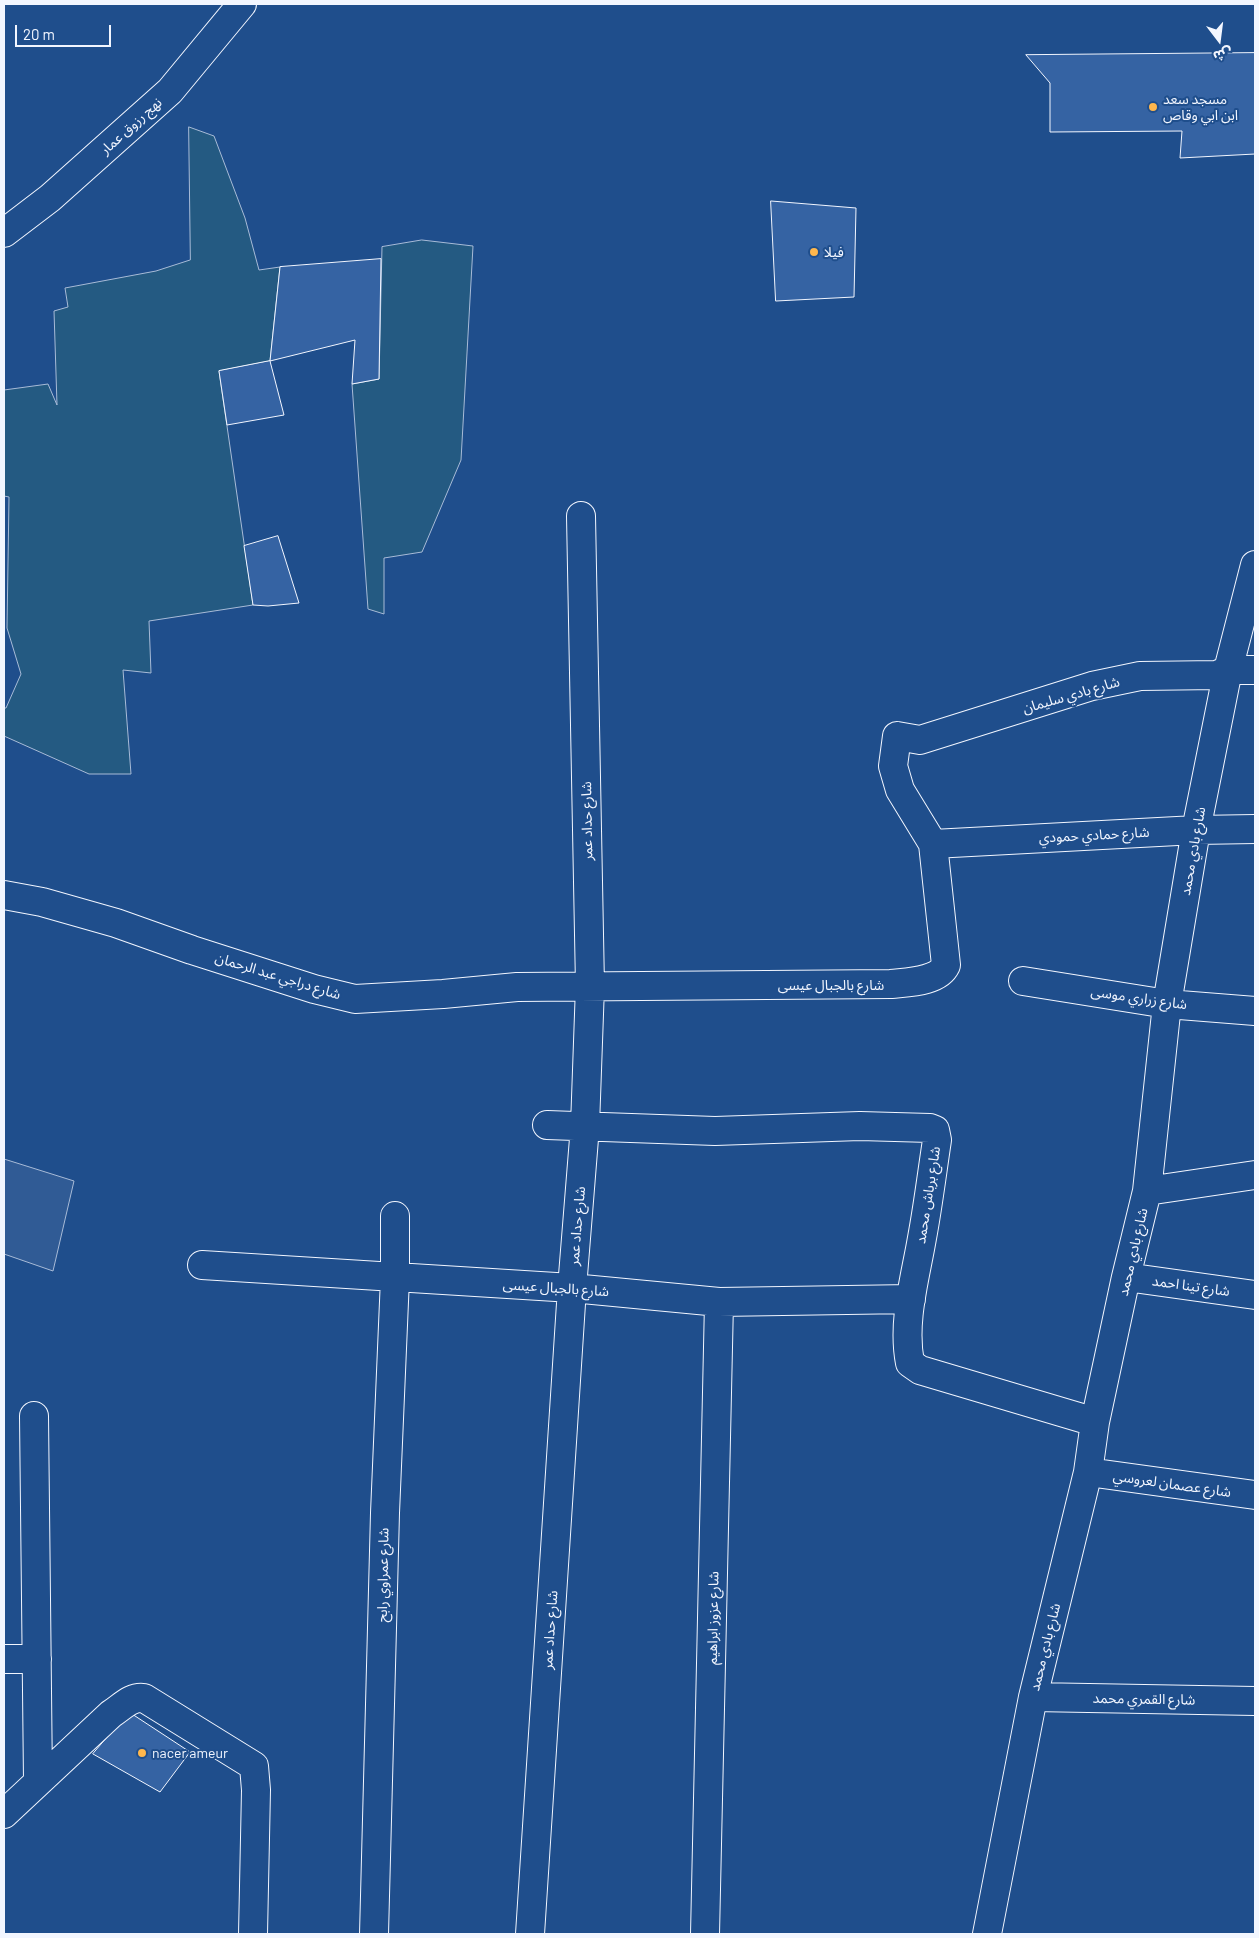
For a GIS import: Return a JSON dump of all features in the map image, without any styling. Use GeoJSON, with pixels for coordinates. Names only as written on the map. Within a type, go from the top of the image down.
{"type":"FeatureCollection","features":[{"type":"Feature","properties":{"kind":"street","name":"نهج رزوق عمار"},"geometry":{"type":"LineString","coordinates":[[4,233],[50,198],[170,91],[242,4]]}},
{"type":"Feature","properties":{"kind":"street","name":"شارع حداد عمر"},"geometry":{"type":"LineString","coordinates":[[530,1934],[572,1288],[585,1126],[590,986],[581,516]]}},
{"type":"Feature","properties":{"kind":"street","name":"شارع بادي محمد"},"geometry":{"type":"LineString","coordinates":[[987,1934],[1033,1697],[1088,1472],[1095,1422],[1126,1277],[1148,1191],[1166,1004],[1196,830],[1228,670],[1255,565]]}},
{"type":"Feature","properties":{"kind":"street","name":"شارع بادي سليمان"},"geometry":{"type":"LineString","coordinates":[[933,844],[900,790],[893,766],[897,736],[920,740],[1092,686],[1140,676],[1217,675],[1228,670],[1255,670]]}},
{"type":"Feature","properties":{"kind":"street","name":"شارع حمادي حمودي"},"geometry":{"type":"LineString","coordinates":[[933,844],[1196,830],[1255,829]]}},
{"type":"Feature","properties":{"kind":"street","name":"شارع بالجبال عيسى"},"geometry":{"type":"LineString","coordinates":[[590,986],[891,984],[938,975],[944,970],[946,965],[933,844]]}},
{"type":"Feature","properties":{"kind":"street","name":"شارع دراجي عبد الرحمان"},"geometry":{"type":"LineString","coordinates":[[4,895],[42,902],[116,923],[286,980],[355,999],[517,987],[590,986]]}},
{"type":"Feature","properties":{"kind":"street","name":"شارع زراري موسى"},"geometry":{"type":"LineString","coordinates":[[1023,981],[1166,1004],[1255,1012]]}},
{"type":"Feature","properties":{"kind":"street","name":"شارع برباش محمد"},"geometry":{"type":"LineString","coordinates":[[547,1125],[715,1131],[860,1126],[930,1128],[935,1130],[937,1140],[911,1299],[907,1349],[910,1363],[920,1370],[1095,1422]]}},
{"type":"Feature","properties":{"kind":"street"},"geometry":{"type":"LineString","coordinates":[[1148,1191],[1255,1175]]}},
{"type":"Feature","properties":{"kind":"street","name":"شارع عمراوي رابح"},"geometry":{"type":"LineString","coordinates":[[374,1934],[385,1513],[395,1278],[395,1216]]}},
{"type":"Feature","properties":{"kind":"street","name":"شارع بالجبال عيسى"},"geometry":{"type":"LineString","coordinates":[[202,1265],[572,1288],[719,1302],[911,1299]]}},
{"type":"Feature","properties":{"kind":"street","name":"شارع تينا احمد"},"geometry":{"type":"LineString","coordinates":[[1126,1277],[1255,1295]]}},
{"type":"Feature","properties":{"kind":"street","name":"شارع عزوز ابراهيم"},"geometry":{"type":"LineString","coordinates":[[705,1934],[719,1302]]}},
{"type":"Feature","properties":{"kind":"street"},"geometry":{"type":"LineString","coordinates":[[34,1416],[38,1782]]}},
{"type":"Feature","properties":{"kind":"street","name":"شارع عصمان لعروسي"},"geometry":{"type":"LineString","coordinates":[[1088,1472],[1255,1495]]}},
{"type":"Feature","properties":{"kind":"street"},"geometry":{"type":"LineString","coordinates":[[4,1659],[37,1659]]}},
{"type":"Feature","properties":{"kind":"street"},"geometry":{"type":"LineString","coordinates":[[4,1814],[112,1714],[137,1697],[144,1698],[254,1766],[256,1790],[253,1934]]}},
{"type":"Feature","properties":{"kind":"street","name":"شارع القمري محمد"},"geometry":{"type":"LineString","coordinates":[[1033,1697],[1255,1700]]}},
{"type":"Feature","properties":{"kind":"shaded area"},"geometry":{"type":"Polygon","coordinates":[[[189,127],[214,136],[245,218],[259,270],[280,267],[270,361],[219,371],[253,605],[149,621],[151,673],[123,670],[131,774],[89,774],[4,736],[4,708],[6,708],[21,674],[7,628],[9,497],[4,496],[4,390],[48,384],[57,405],[54,311],[68,307],[65,288],[156,271],[190,260],[189,127]]]}},
{"type":"Feature","properties":{"kind":"shaded area"},"geometry":{"type":"Polygon","coordinates":[[[422,240],[473,246],[461,460],[422,552],[384,558],[384,614],[368,609],[352,384],[379,379],[382,247],[422,240]]]}},
{"type":"Feature","properties":{"kind":"shaded area"},"geometry":{"type":"Polygon","coordinates":[[[4,1159],[74,1181],[53,1271],[4,1254],[4,1159]]]}},
{"type":"Feature","properties":{"kind":"building","name":"مسجد سعد ابن ابي وقاص"},"geometry":{"type":"Polygon","coordinates":[[[1255,53],[1255,154],[1180,158],[1182,131],[1050,132],[1050,83],[1026,55],[1255,53]]]}},
{"type":"Feature","properties":{"kind":"building","name":"فيلا"},"geometry":{"type":"Polygon","coordinates":[[[771,201],[856,208],[854,297],[776,301],[771,201]]]}},
{"type":"Feature","properties":{"kind":"building"},"geometry":{"type":"Polygon","coordinates":[[[381,259],[379,379],[352,384],[355,340],[270,361],[280,267],[381,259]]]}},
{"type":"Feature","properties":{"kind":"building"},"geometry":{"type":"Polygon","coordinates":[[[270,361],[284,415],[227,425],[219,371],[270,361]]]}},
{"type":"Feature","properties":{"kind":"building"},"geometry":{"type":"Polygon","coordinates":[[[278,536],[299,603],[268,606],[253,605],[244,546],[278,536]]]}},
{"type":"Feature","properties":{"kind":"building","name":"nacer ameur"},"geometry":{"type":"Polygon","coordinates":[[[129,1712],[190,1752],[160,1792],[93,1754],[129,1712]]]}},
{"type":"Feature","properties":{"kind":"place","name":"مسجد سعد ابن ابي وقاص"},"geometry":{"type":"Point","coordinates":[1153,107]}},
{"type":"Feature","properties":{"kind":"place","name":"فيلا"},"geometry":{"type":"Point","coordinates":[814,252]}},
{"type":"Feature","properties":{"kind":"place","name":"nacer ameur"},"geometry":{"type":"Point","coordinates":[142,1753]}}]}
